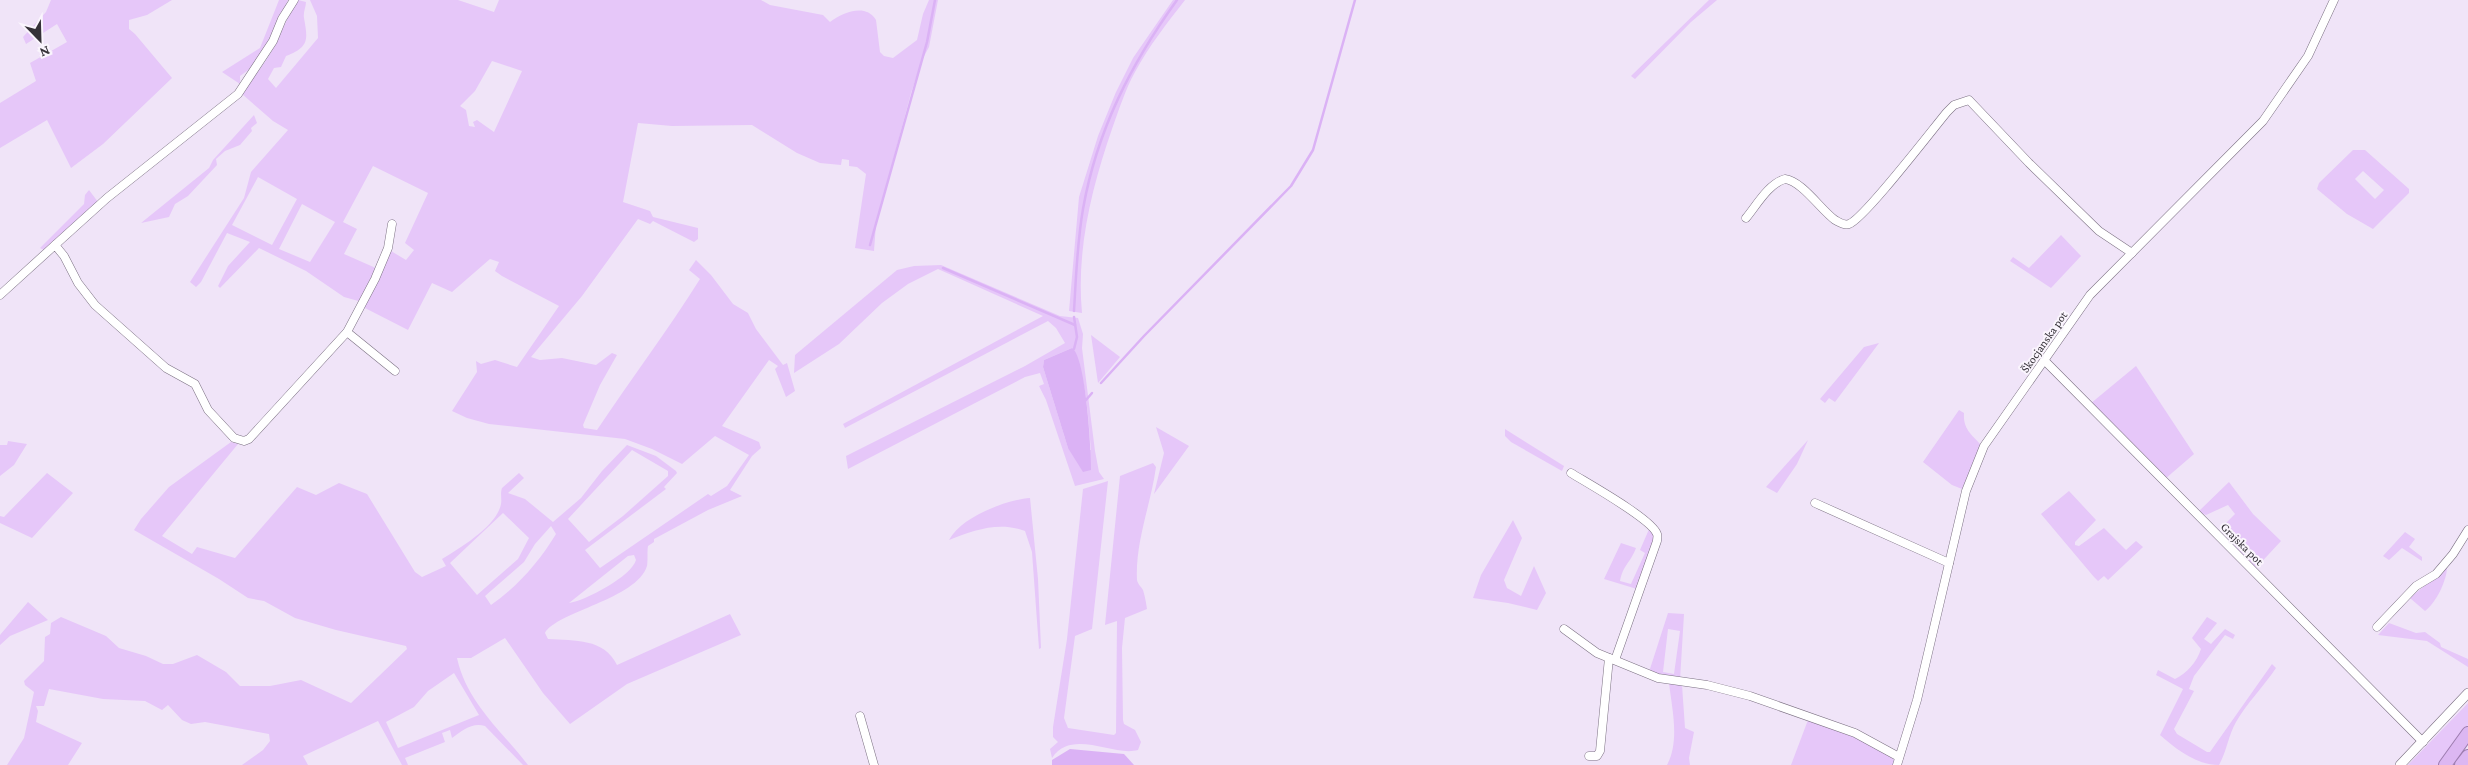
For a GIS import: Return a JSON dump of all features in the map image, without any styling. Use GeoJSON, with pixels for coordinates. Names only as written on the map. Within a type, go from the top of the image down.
{"type":"FeatureCollection","features":[{"type":"Feature","properties":{"kind":"highway"},"geometry":{"type":"LineString","coordinates":[[2445,765],[2468,733]]}},
{"type":"Feature","properties":{"kind":"highway"},"geometry":{"type":"LineString","coordinates":[[2461,765],[2468,756]]}},
{"type":"Feature","properties":{"kind":"street"},"geometry":{"type":"LineString","coordinates":[[0,295],[107,198],[238,94],[273,41],[282,19],[294,0]]}},
{"type":"Feature","properties":{"kind":"street","name":"Škocjanska pot"},"geometry":{"type":"LineString","coordinates":[[1898,761],[1917,700],[1966,491],[1980,454],[2090,295],[2263,121],[2308,56],[2334,0]]}},
{"type":"Feature","properties":{"kind":"street"},"geometry":{"type":"LineString","coordinates":[[1746,218],[1775,184],[1785,179],[1798,185],[1835,220],[1844,225],[1850,224],[1866,208],[1947,112],[1954,105],[1969,100],[2029,164],[2099,231],[2132,253]]}},
{"type":"Feature","properties":{"kind":"street"},"geometry":{"type":"LineString","coordinates":[[55,245],[64,256],[78,283],[95,305],[166,368],[195,384],[208,410],[234,438],[244,441],[249,439],[347,332],[375,279],[388,248],[392,224]]}},
{"type":"Feature","properties":{"kind":"street"},"geometry":{"type":"LineString","coordinates":[[347,332],[395,371]]}},
{"type":"Feature","properties":{"kind":"street","name":"Grajska pot"},"geometry":{"type":"LineString","coordinates":[[2045,361],[2423,742]]}},
{"type":"Feature","properties":{"kind":"street"},"geometry":{"type":"LineString","coordinates":[[1571,474],[1632,511],[1657,533],[1655,549],[1612,659],[1600,751],[1597,756],[1589,756]]}},
{"type":"Feature","properties":{"kind":"street"},"geometry":{"type":"LineString","coordinates":[[1815,503],[1949,563]]}},
{"type":"Feature","properties":{"kind":"street"},"geometry":{"type":"LineString","coordinates":[[2377,627],[2416,586],[2436,574],[2453,554],[2468,530]]}},
{"type":"Feature","properties":{"kind":"street"},"geometry":{"type":"LineString","coordinates":[[1564,629],[1597,653],[1658,678],[1706,685],[1750,696],[1855,734],[1898,761]]}},
{"type":"Feature","properties":{"kind":"street"},"geometry":{"type":"LineString","coordinates":[[2400,765],[2468,693]]}},
{"type":"Feature","properties":{"kind":"street"},"geometry":{"type":"LineString","coordinates":[[860,716],[874,765]]}},
{"type":"Feature","properties":{"kind":"shaded area"},"geometry":{"type":"Polygon","coordinates":[[[51,0],[172,0],[147,15],[129,20],[129,29],[172,78],[103,144],[71,168],[47,120],[0,148],[0,103],[36,81],[30,63],[67,42],[57,24],[26,44],[23,37],[46,12],[51,0]]]}},
{"type":"Feature","properties":{"kind":"shaded area"},"geometry":{"type":"Polygon","coordinates":[[[279,0],[288,0],[266,47],[251,68],[240,76],[240,84],[222,72],[260,48],[279,0]]]}},
{"type":"Feature","properties":{"kind":"shaded area"},"geometry":{"type":"Polygon","coordinates":[[[298,0],[306,2],[304,16],[305,42],[294,53],[286,56],[281,67],[274,68],[268,79],[276,88],[318,38],[317,16],[310,0],[458,0],[494,12],[499,0],[761,0],[770,5],[823,15],[830,22],[853,11],[866,12],[876,20],[880,52],[884,56],[893,58],[917,40],[923,14],[929,0],[938,0],[929,47],[922,60],[911,93],[876,224],[874,251],[855,248],[866,174],[857,167],[849,166],[849,160],[842,159],[841,165],[820,163],[797,153],[752,125],[672,126],[638,123],[623,202],[650,211],[653,217],[698,228],[698,239],[694,242],[653,221],[650,224],[638,219],[582,296],[531,357],[540,360],[562,358],[596,365],[612,353],[617,355],[600,385],[583,425],[584,428],[597,430],[700,279],[689,270],[696,260],[711,275],[733,304],[748,313],[756,329],[783,365],[787,363],[795,391],[786,397],[775,369],[778,366],[769,360],[722,426],[759,442],[761,448],[752,456],[730,490],[742,496],[708,510],[654,539],[654,542],[648,546],[647,566],[640,577],[613,596],[552,625],[545,633],[548,639],[578,641],[597,645],[611,656],[617,665],[730,614],[741,635],[627,684],[570,724],[543,693],[505,638],[471,658],[457,658],[462,674],[477,702],[528,765],[523,765],[485,726],[476,725],[467,728],[452,738],[450,730],[442,733],[445,742],[405,758],[408,765],[402,765],[378,721],[303,756],[308,765],[242,765],[263,750],[270,741],[269,734],[205,722],[191,724],[182,720],[168,705],[162,710],[145,701],[103,699],[49,689],[44,706],[36,706],[38,711],[36,722],[82,743],[68,765],[7,765],[24,738],[34,692],[25,685],[24,681],[44,661],[45,637],[50,634],[51,623],[61,617],[106,636],[119,648],[146,656],[163,664],[173,664],[197,655],[226,672],[240,686],[270,686],[301,680],[351,703],[407,649],[406,646],[336,630],[295,618],[264,601],[248,598],[134,530],[141,519],[169,487],[231,442],[238,444],[162,536],[192,554],[197,547],[235,558],[297,487],[316,495],[339,483],[367,494],[415,572],[422,577],[446,566],[442,559],[468,543],[493,520],[501,504],[502,488],[519,473],[524,478],[508,493],[525,499],[553,522],[581,498],[602,471],[627,445],[656,456],[676,471],[677,473],[664,487],[666,489],[585,550],[600,568],[708,494],[711,496],[727,486],[749,455],[715,436],[682,464],[652,449],[625,439],[489,424],[467,418],[452,411],[477,372],[476,361],[481,364],[495,360],[517,367],[559,306],[502,276],[495,271],[499,262],[490,259],[452,292],[432,283],[408,330],[363,307],[391,251],[406,260],[414,250],[405,243],[428,193],[373,166],[343,222],[357,229],[344,254],[378,269],[362,302],[344,297],[306,271],[259,248],[220,288],[218,286],[228,266],[250,242],[227,233],[201,282],[196,287],[190,282],[244,198],[251,172],[288,130],[273,121],[241,93],[258,72],[272,50],[298,0]],[[492,61],[475,91],[460,106],[466,110],[469,126],[475,127],[473,122],[477,120],[494,132],[522,71],[492,61]],[[258,177],[232,225],[272,245],[297,199],[258,177]],[[302,204],[279,249],[310,262],[335,222],[302,204]],[[632,450],[568,519],[589,542],[623,516],[668,476],[668,471],[632,450]],[[503,513],[450,563],[477,595],[518,559],[529,538],[503,513]],[[551,526],[535,544],[524,562],[485,596],[491,605],[519,582],[542,554],[556,534],[551,526]],[[634,555],[628,556],[569,603],[586,598],[617,580],[633,566],[636,560],[634,555]],[[454,673],[428,691],[414,707],[386,722],[398,748],[479,715],[454,673]]]}},
{"type":"Feature","properties":{"kind":"shaded area"},"geometry":{"type":"Polygon","coordinates":[[[1173,0],[1185,0],[1140,62],[1122,100],[1112,129],[1098,173],[1087,219],[1081,266],[1082,313],[1069,311],[1079,197],[1098,136],[1116,92],[1133,58],[1173,0]]]}},
{"type":"Feature","properties":{"kind":"shaded area"},"geometry":{"type":"Polygon","coordinates":[[[1709,0],[1717,0],[1691,22],[1635,79],[1631,76],[1709,0]]]}},
{"type":"Feature","properties":{"kind":"shaded area"},"geometry":{"type":"Polygon","coordinates":[[[254,115],[257,123],[251,128],[252,131],[240,145],[225,151],[216,159],[217,165],[188,196],[175,204],[169,217],[141,223],[209,168],[213,160],[254,115]]]}},
{"type":"Feature","properties":{"kind":"shaded area"},"geometry":{"type":"Polygon","coordinates":[[[2353,150],[2365,150],[2409,189],[2409,193],[2373,229],[2347,214],[2317,189],[2319,183],[2353,150]],[[2363,171],[2355,179],[2375,199],[2384,190],[2363,171]]]}},
{"type":"Feature","properties":{"kind":"shaded area"},"geometry":{"type":"Polygon","coordinates":[[[89,190],[98,202],[44,250],[40,248],[84,204],[85,195],[89,190]]]}},
{"type":"Feature","properties":{"kind":"shaded area"},"geometry":{"type":"Polygon","coordinates":[[[2061,235],[2081,256],[2051,288],[2010,261],[2013,257],[2029,268],[2061,235]]]}},
{"type":"Feature","properties":{"kind":"shaded area"},"geometry":{"type":"Polygon","coordinates":[[[941,265],[1060,316],[1078,318],[1083,334],[1082,348],[1095,451],[1099,472],[1104,479],[1075,486],[1046,400],[1039,386],[1044,384],[1040,373],[1025,377],[848,469],[846,456],[1025,366],[1065,343],[1056,328],[1048,321],[845,428],[843,424],[1043,316],[938,269],[908,284],[882,303],[839,344],[794,373],[795,355],[897,270],[914,266],[941,265]],[[1072,348],[1044,360],[1043,367],[1068,448],[1091,450],[1084,385],[1072,348]]]}},
{"type":"Feature","properties":{"kind":"shaded area"},"geometry":{"type":"Polygon","coordinates":[[[1091,335],[1120,357],[1098,383],[1091,335]]]}},
{"type":"Feature","properties":{"kind":"shaded area"},"geometry":{"type":"Polygon","coordinates":[[[1879,343],[1835,402],[1829,398],[1825,403],[1820,399],[1864,347],[1879,343]]]}},
{"type":"Feature","properties":{"kind":"shaded area"},"geometry":{"type":"Polygon","coordinates":[[[1072,348],[1077,355],[1081,368],[1089,425],[1091,470],[1083,472],[1068,448],[1043,367],[1044,360],[1072,348]]]}},
{"type":"Feature","properties":{"kind":"shaded area"},"geometry":{"type":"Polygon","coordinates":[[[2136,366],[2194,454],[2165,479],[2090,404],[2136,366]]]}},
{"type":"Feature","properties":{"kind":"shaded area"},"geometry":{"type":"Polygon","coordinates":[[[1959,410],[1964,413],[1968,431],[1981,445],[1962,489],[1952,485],[1923,462],[1959,410]]]}},
{"type":"Feature","properties":{"kind":"shaded area"},"geometry":{"type":"Polygon","coordinates":[[[1156,427],[1189,446],[1154,494],[1164,453],[1156,427]]]}},
{"type":"Feature","properties":{"kind":"shaded area"},"geometry":{"type":"Polygon","coordinates":[[[1505,429],[1564,466],[1562,471],[1511,442],[1505,436],[1505,429]]]}},
{"type":"Feature","properties":{"kind":"shaded area"},"geometry":{"type":"Polygon","coordinates":[[[1808,440],[1797,464],[1777,493],[1766,487],[1808,440]]]}},
{"type":"Feature","properties":{"kind":"shaded area"},"geometry":{"type":"Polygon","coordinates":[[[8,441],[27,444],[14,465],[0,476],[0,445],[7,445],[8,441]]]}},
{"type":"Feature","properties":{"kind":"shaded area"},"geometry":{"type":"Polygon","coordinates":[[[1153,463],[1156,467],[1154,481],[1138,552],[1137,566],[1137,580],[1143,590],[1147,609],[1125,618],[1122,648],[1123,720],[1124,724],[1135,730],[1141,742],[1138,750],[1128,751],[1093,745],[1070,745],[1060,749],[1052,758],[1050,749],[1058,742],[1053,737],[1053,727],[1067,639],[1083,489],[1108,481],[1092,629],[1075,636],[1064,718],[1068,728],[1114,735],[1116,733],[1117,621],[1105,625],[1120,476],[1153,463]]]}},
{"type":"Feature","properties":{"kind":"shaded area"},"geometry":{"type":"Polygon","coordinates":[[[47,473],[73,493],[32,538],[0,523],[0,516],[4,517],[47,473]]]}},
{"type":"Feature","properties":{"kind":"shaded area"},"geometry":{"type":"Polygon","coordinates":[[[2229,482],[2253,514],[2281,541],[2255,569],[2220,529],[2235,514],[2228,505],[2206,515],[2198,512],[2229,482]]]}},
{"type":"Feature","properties":{"kind":"shaded area"},"geometry":{"type":"Polygon","coordinates":[[[2069,491],[2096,520],[2075,542],[2075,545],[2079,546],[2104,528],[2126,550],[2136,541],[2143,547],[2108,580],[2104,576],[2098,581],[2041,514],[2069,491]]]}},
{"type":"Feature","properties":{"kind":"shaded area"},"geometry":{"type":"Polygon","coordinates":[[[1030,498],[1038,579],[1041,648],[1039,649],[1032,552],[1025,531],[1006,527],[987,528],[949,540],[963,524],[985,511],[1009,502],[1030,498]]]}},
{"type":"Feature","properties":{"kind":"shaded area"},"geometry":{"type":"Polygon","coordinates":[[[1513,520],[1522,538],[1504,580],[1507,588],[1521,596],[1534,566],[1546,593],[1537,610],[1508,603],[1473,598],[1481,575],[1513,520]]]}},
{"type":"Feature","properties":{"kind":"shaded area"},"geometry":{"type":"Polygon","coordinates":[[[1650,527],[1656,541],[1637,589],[1604,579],[1621,543],[1636,548],[1623,571],[1620,581],[1631,584],[1645,553],[1640,550],[1650,527]]]}},
{"type":"Feature","properties":{"kind":"shaded area"},"geometry":{"type":"Polygon","coordinates":[[[2405,532],[2415,539],[2409,547],[2422,557],[2422,561],[2402,548],[2389,560],[2383,556],[2405,532]]]}},
{"type":"Feature","properties":{"kind":"shaded area"},"geometry":{"type":"Polygon","coordinates":[[[2447,567],[2440,591],[2433,603],[2425,611],[2410,598],[2447,567]]]}},
{"type":"Feature","properties":{"kind":"shaded area"},"geometry":{"type":"Polygon","coordinates":[[[28,602],[48,620],[10,636],[0,645],[0,635],[28,602]]]}},
{"type":"Feature","properties":{"kind":"shaded area"},"geometry":{"type":"Polygon","coordinates":[[[1668,613],[1684,614],[1680,680],[1649,672],[1668,613]],[[1668,629],[1663,672],[1674,674],[1680,631],[1668,629]]]}},
{"type":"Feature","properties":{"kind":"shaded area"},"geometry":{"type":"Polygon","coordinates":[[[2207,617],[2217,623],[2204,639],[2211,644],[2225,629],[2235,635],[2233,639],[2225,635],[2194,676],[2189,689],[2194,691],[2174,729],[2177,734],[2210,752],[2272,664],[2276,668],[2236,722],[2219,765],[2194,759],[2180,751],[2160,735],[2183,689],[2156,675],[2158,670],[2175,679],[2191,667],[2201,649],[2192,638],[2207,617]]]}},
{"type":"Feature","properties":{"kind":"shaded area"},"geometry":{"type":"Polygon","coordinates":[[[2389,623],[2416,633],[2425,632],[2440,643],[2441,647],[2468,659],[2468,667],[2427,641],[2378,635],[2389,623]]]}},
{"type":"Feature","properties":{"kind":"shaded area"},"geometry":{"type":"Polygon","coordinates":[[[1669,683],[1682,685],[1685,728],[1694,732],[1689,758],[1690,765],[1667,765],[1671,756],[1674,735],[1669,683]]]}},
{"type":"Feature","properties":{"kind":"shaded area"},"geometry":{"type":"Polygon","coordinates":[[[2468,703],[2468,725],[2438,765],[2408,765],[2468,703]]]}},
{"type":"Feature","properties":{"kind":"shaded area"},"geometry":{"type":"Polygon","coordinates":[[[1808,720],[1866,741],[1886,753],[1894,760],[1894,765],[1791,765],[1808,720]]]}},
{"type":"Feature","properties":{"kind":"shaded area"},"geometry":{"type":"Polygon","coordinates":[[[1070,749],[1124,754],[1134,765],[1052,765],[1052,760],[1070,749]]]}},
{"type":"Feature","properties":{"kind":"waterway"},"geometry":{"type":"LineString","coordinates":[[870,245],[927,42],[935,0]]}},
{"type":"Feature","properties":{"kind":"waterway"},"geometry":{"type":"LineString","coordinates":[[1074,311],[1081,222],[1089,180],[1097,152],[1118,99],[1131,73],[1160,24],[1177,0]]}},
{"type":"Feature","properties":{"kind":"waterway"},"geometry":{"type":"LineString","coordinates":[[1101,383],[1144,336],[1291,186],[1313,150],[1355,0]]}},
{"type":"Feature","properties":{"kind":"waterway"},"geometry":{"type":"LineString","coordinates":[[943,268],[1075,325]]}},
{"type":"Feature","properties":{"kind":"waterway"},"geometry":{"type":"LineString","coordinates":[[1074,317],[1077,337],[1074,349]]}},
{"type":"Feature","properties":{"kind":"waterway"},"geometry":{"type":"LineString","coordinates":[[1086,400],[1092,393]]}}]}
